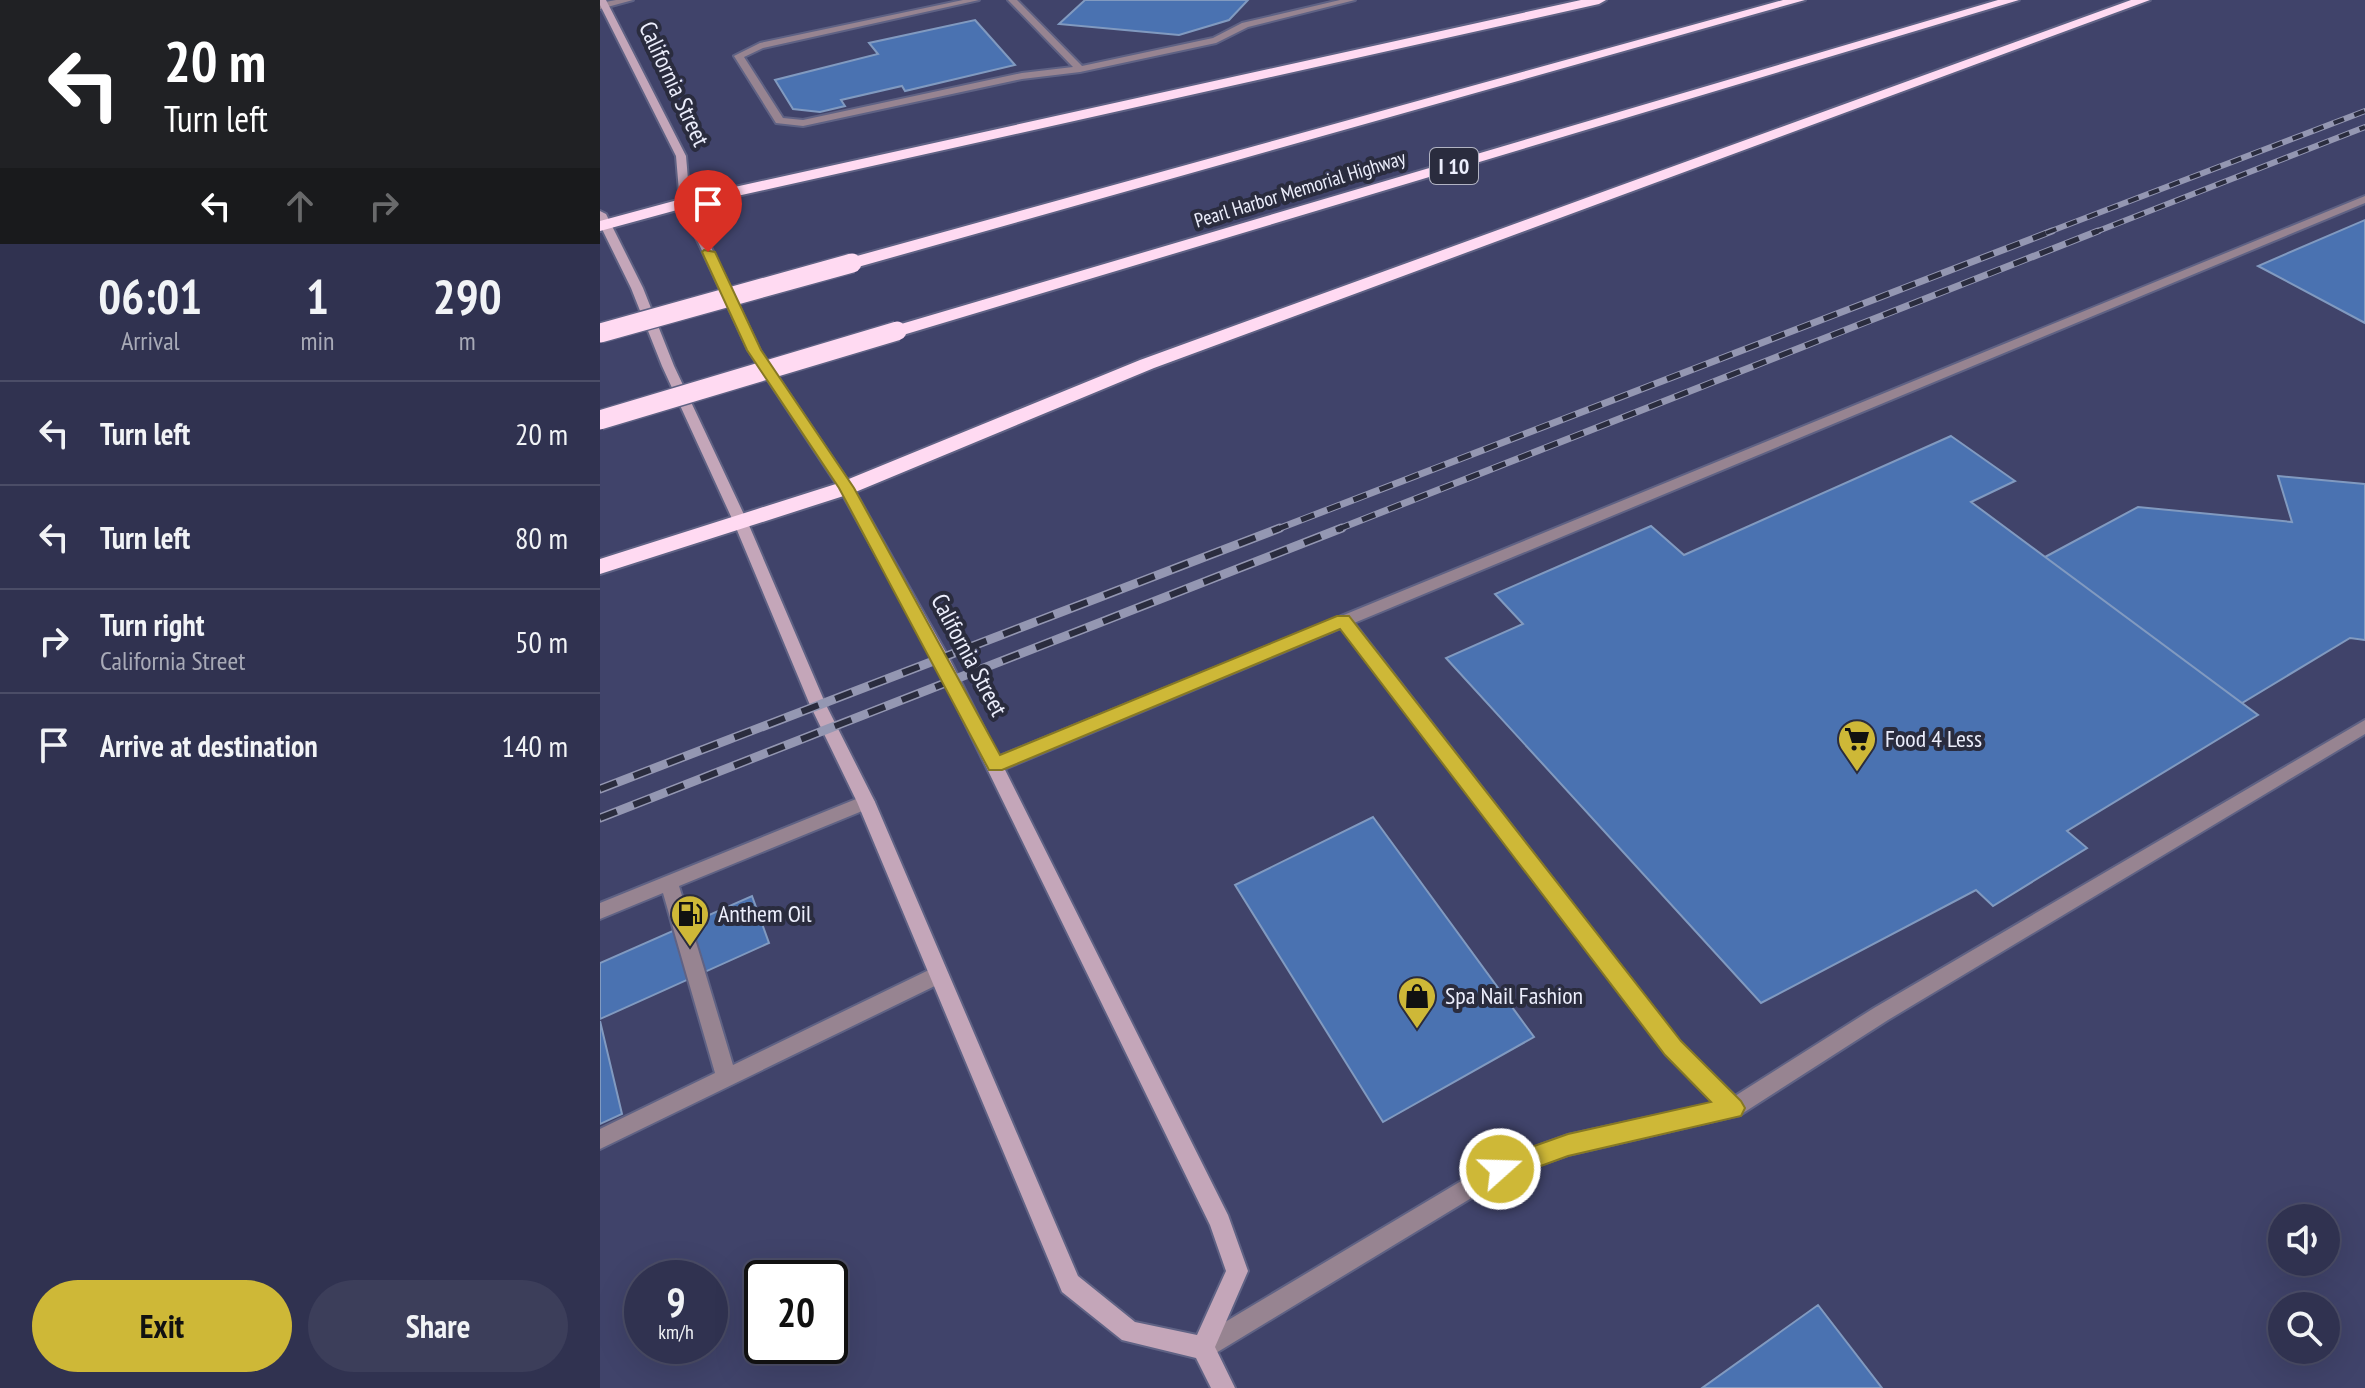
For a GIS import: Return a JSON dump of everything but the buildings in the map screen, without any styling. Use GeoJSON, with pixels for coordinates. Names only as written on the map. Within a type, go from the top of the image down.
{"type":"FeatureCollection","features":[{"type":"Feature","properties":{"kind":"highway"},"geometry":{"type":"LineString","coordinates":[[602,222],[1599,0]]}},
{"type":"Feature","properties":{"kind":"highway","name":"Pearl Harbor Memorial Highway"},"geometry":{"type":"LineString","coordinates":[[600,333],[1798,0]]}},
{"type":"Feature","properties":{"kind":"highway","name":"Pearl Harbor Memorial Highway"},"geometry":{"type":"LineString","coordinates":[[600,420],[2012,0]]}},
{"type":"Feature","properties":{"kind":"highway"},"geometry":{"type":"LineString","coordinates":[[600,567],[846,488],[1162,358],[2143,0]]}},
{"type":"Feature","properties":{"kind":"main road","name":"California Street"},"geometry":{"type":"LineString","coordinates":[[602,4],[681,156],[685,203],[754,350],[846,488],[996,765],[1220,1222],[1237,1271],[1203,1348]]}},
{"type":"Feature","properties":{"kind":"main road"},"geometry":{"type":"LineString","coordinates":[[602,222],[637,288],[668,366],[741,523],[828,729],[866,802],[1070,1284],[1130,1332],[1203,1348],[1223,1388]]}},
{"type":"Feature","properties":{"kind":"street"},"geometry":{"type":"LineString","coordinates":[[602,4],[629,0]]}},
{"type":"Feature","properties":{"kind":"street"},"geometry":{"type":"LineString","coordinates":[[975,0],[760,46],[739,56],[780,121],[803,123],[1022,76],[1080,69],[1216,40],[1245,25],[1351,0]]}},
{"type":"Feature","properties":{"kind":"street"},"geometry":{"type":"LineString","coordinates":[[1012,0],[1080,69]]}},
{"type":"Feature","properties":{"kind":"street"},"geometry":{"type":"LineString","coordinates":[[996,765],[2365,199]]}},
{"type":"Feature","properties":{"kind":"street"},"geometry":{"type":"LineString","coordinates":[[1343,620],[1673,1048],[1733,1108]]}},
{"type":"Feature","properties":{"kind":"street"},"geometry":{"type":"LineString","coordinates":[[1203,1348],[1500,1169],[1568,1145],[1733,1108],[1967,962],[2365,726]]}},
{"type":"Feature","properties":{"kind":"street"},"geometry":{"type":"LineString","coordinates":[[600,911],[866,802]]}},
{"type":"Feature","properties":{"kind":"street"},"geometry":{"type":"LineString","coordinates":[[669,882],[727,1079]]}},
{"type":"Feature","properties":{"kind":"street"},"geometry":{"type":"LineString","coordinates":[[600,1139],[938,975]]}},
{"type":"Feature","properties":{"kind":"railway"},"geometry":{"type":"LineString","coordinates":[[2046,233],[2365,111]]}},
{"type":"Feature","properties":{"kind":"railway"},"geometry":{"type":"LineString","coordinates":[[2093,233],[2365,127]]}},
{"type":"Feature","properties":{"kind":"railway"},"geometry":{"type":"LineString","coordinates":[[1275,530],[2052,231]]}},
{"type":"Feature","properties":{"kind":"railway"},"geometry":{"type":"LineString","coordinates":[[1336,530],[2098,231]]}},
{"type":"Feature","properties":{"kind":"railway"},"geometry":{"type":"LineString","coordinates":[[600,789],[1280,528]]}},
{"type":"Feature","properties":{"kind":"railway"},"geometry":{"type":"LineString","coordinates":[[600,818],[1342,528]]}},
{"type":"Feature","properties":{"kind":"place","name":"Food 4 Less"},"geometry":{"type":"Point","coordinates":[1857,773]}},
{"type":"Feature","properties":{"kind":"place","name":"Anthem Oil"},"geometry":{"type":"Point","coordinates":[690,948]}},
{"type":"Feature","properties":{"kind":"place","name":"Spa Nail Fashion"},"geometry":{"type":"Point","coordinates":[1417,1030]}},
{"type":"Feature","properties":{"kind":"route"},"geometry":{"type":"LineString","coordinates":[[708,252],[754,350],[846,488],[941,658],[996,765],[1343,620],[1673,1048],[1733,1108],[1568,1145],[1500,1169]]}}]}
